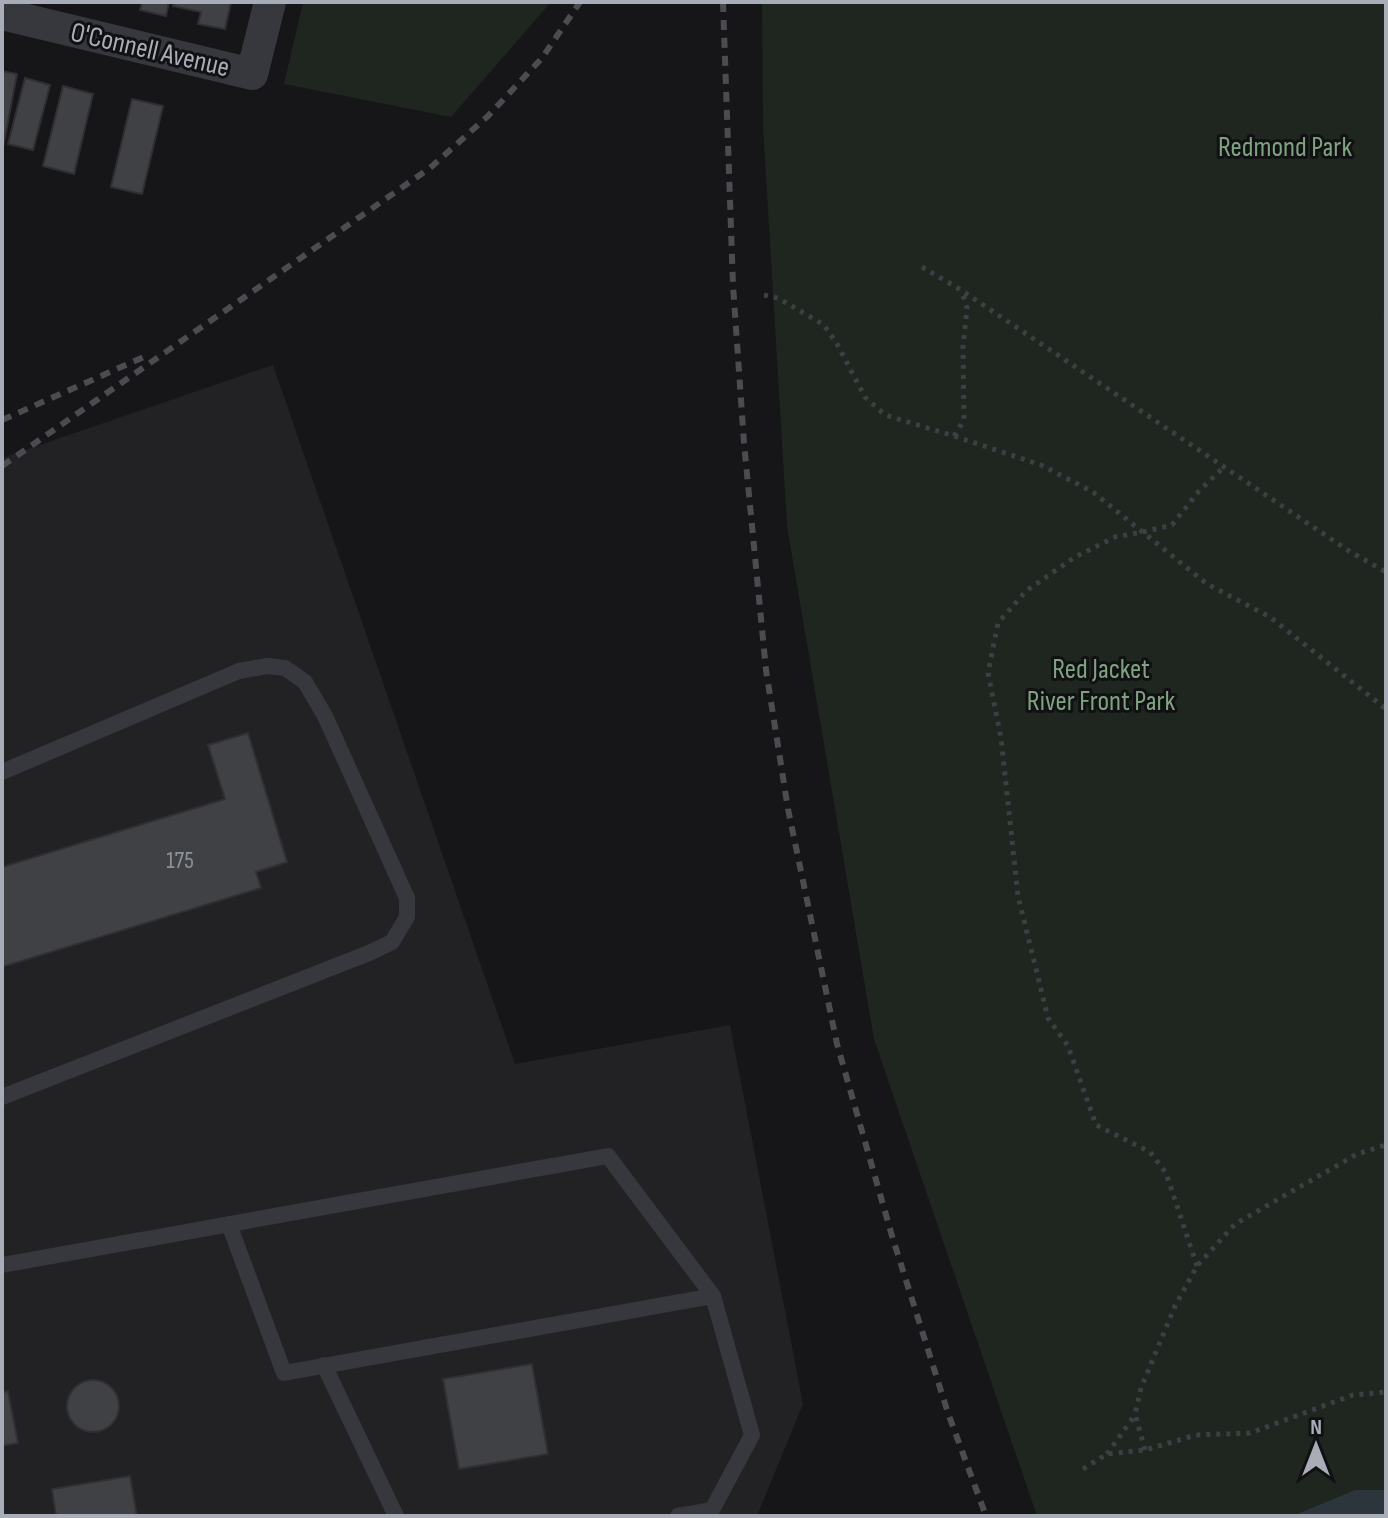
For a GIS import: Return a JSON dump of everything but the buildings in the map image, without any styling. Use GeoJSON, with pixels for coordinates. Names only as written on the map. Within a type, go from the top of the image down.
{"type":"FeatureCollection","features":[{"type":"Feature","properties":{"kind":"street","name":"O'Connell Avenue"},"geometry":{"type":"LineString","coordinates":[[2,14],[252,74],[270,2]]}},
{"type":"Feature","properties":{"kind":"lane"},"geometry":{"type":"LineString","coordinates":[[2,772],[239,671],[267,666],[285,668],[305,682],[325,716],[407,898],[407,917],[392,942],[2,1097]]}},
{"type":"Feature","properties":{"kind":"lane"},"geometry":{"type":"LineString","coordinates":[[2,1265],[608,1156],[713,1296],[752,1435],[712,1510],[678,1516]]}},
{"type":"Feature","properties":{"kind":"lane"},"geometry":{"type":"LineString","coordinates":[[229,1224],[284,1373],[713,1296]]}},
{"type":"Feature","properties":{"kind":"lane"},"geometry":{"type":"LineString","coordinates":[[324,1365],[396,1516]]}},
{"type":"Feature","properties":{"kind":"path"},"geometry":{"type":"LineString","coordinates":[[922,267],[961,290],[1349,551],[1386,572]]}},
{"type":"Feature","properties":{"kind":"path"},"geometry":{"type":"LineString","coordinates":[[954,436],[964,420],[963,347],[967,308],[961,290]]}},
{"type":"Feature","properties":{"kind":"path"},"geometry":{"type":"LineString","coordinates":[[764,295],[778,298],[824,325],[865,397],[885,415],[1041,465],[1093,492],[1207,584],[1270,617],[1386,709]]}},
{"type":"Feature","properties":{"kind":"path"},"geometry":{"type":"LineString","coordinates":[[1197,1266],[1166,1173],[1150,1152],[1096,1125],[1068,1046],[1048,1018],[1018,896],[1001,738],[988,673],[998,623],[1026,591],[1075,557],[1115,537],[1172,525],[1199,491],[1224,467]]}},
{"type":"Feature","properties":{"kind":"path"},"geometry":{"type":"LineString","coordinates":[[1083,1469],[1107,1454],[1135,1414],[1141,1388],[1175,1306],[1197,1266],[1235,1224],[1357,1154],[1386,1145]]}},
{"type":"Feature","properties":{"kind":"path"},"geometry":{"type":"LineString","coordinates":[[1107,1454],[1145,1450],[1196,1435],[1250,1433],[1353,1395],[1386,1392]]}},
{"type":"Feature","properties":{"kind":"path"},"geometry":{"type":"LineString","coordinates":[[1135,1414],[1145,1450]]}},
{"type":"Feature","properties":{"kind":"shaded area"},"geometry":{"type":"Polygon","coordinates":[[[273,365],[515,1064],[730,1025],[803,1404],[757,1516],[2,1516],[2,458],[273,365]]]}},
{"type":"Feature","properties":{"kind":"shaded area"},"geometry":{"type":"Polygon","coordinates":[[[1355,1490],[1386,1490],[1386,1516],[1292,1516],[1355,1490]]]}},
{"type":"Feature","properties":{"kind":"green space"},"geometry":{"type":"Polygon","coordinates":[[[303,2],[551,2],[451,117],[284,84],[303,2]]]}},
{"type":"Feature","properties":{"kind":"green space","name":"Red Jacket River Front Park"},"geometry":{"type":"Polygon","coordinates":[[[762,2],[1386,2],[1386,1490],[1355,1490],[1292,1516],[1037,1516],[874,1039],[787,526],[763,126],[762,2]]]}},
{"type":"Feature","properties":{"kind":"railway"},"geometry":{"type":"LineString","coordinates":[[2,466],[430,168],[488,116],[542,58],[580,2]]}},
{"type":"Feature","properties":{"kind":"railway"},"geometry":{"type":"LineString","coordinates":[[723,2],[733,285],[744,443],[766,670],[788,809],[837,1044],[892,1236],[948,1413],[986,1516]]}},
{"type":"Feature","properties":{"kind":"railway"},"geometry":{"type":"LineString","coordinates":[[2,420],[146,356]]}},
{"type":"Feature","properties":{"kind":"park label","name":"Redmond Park"},"geometry":{"type":"Point","coordinates":[1285,147]}}]}
